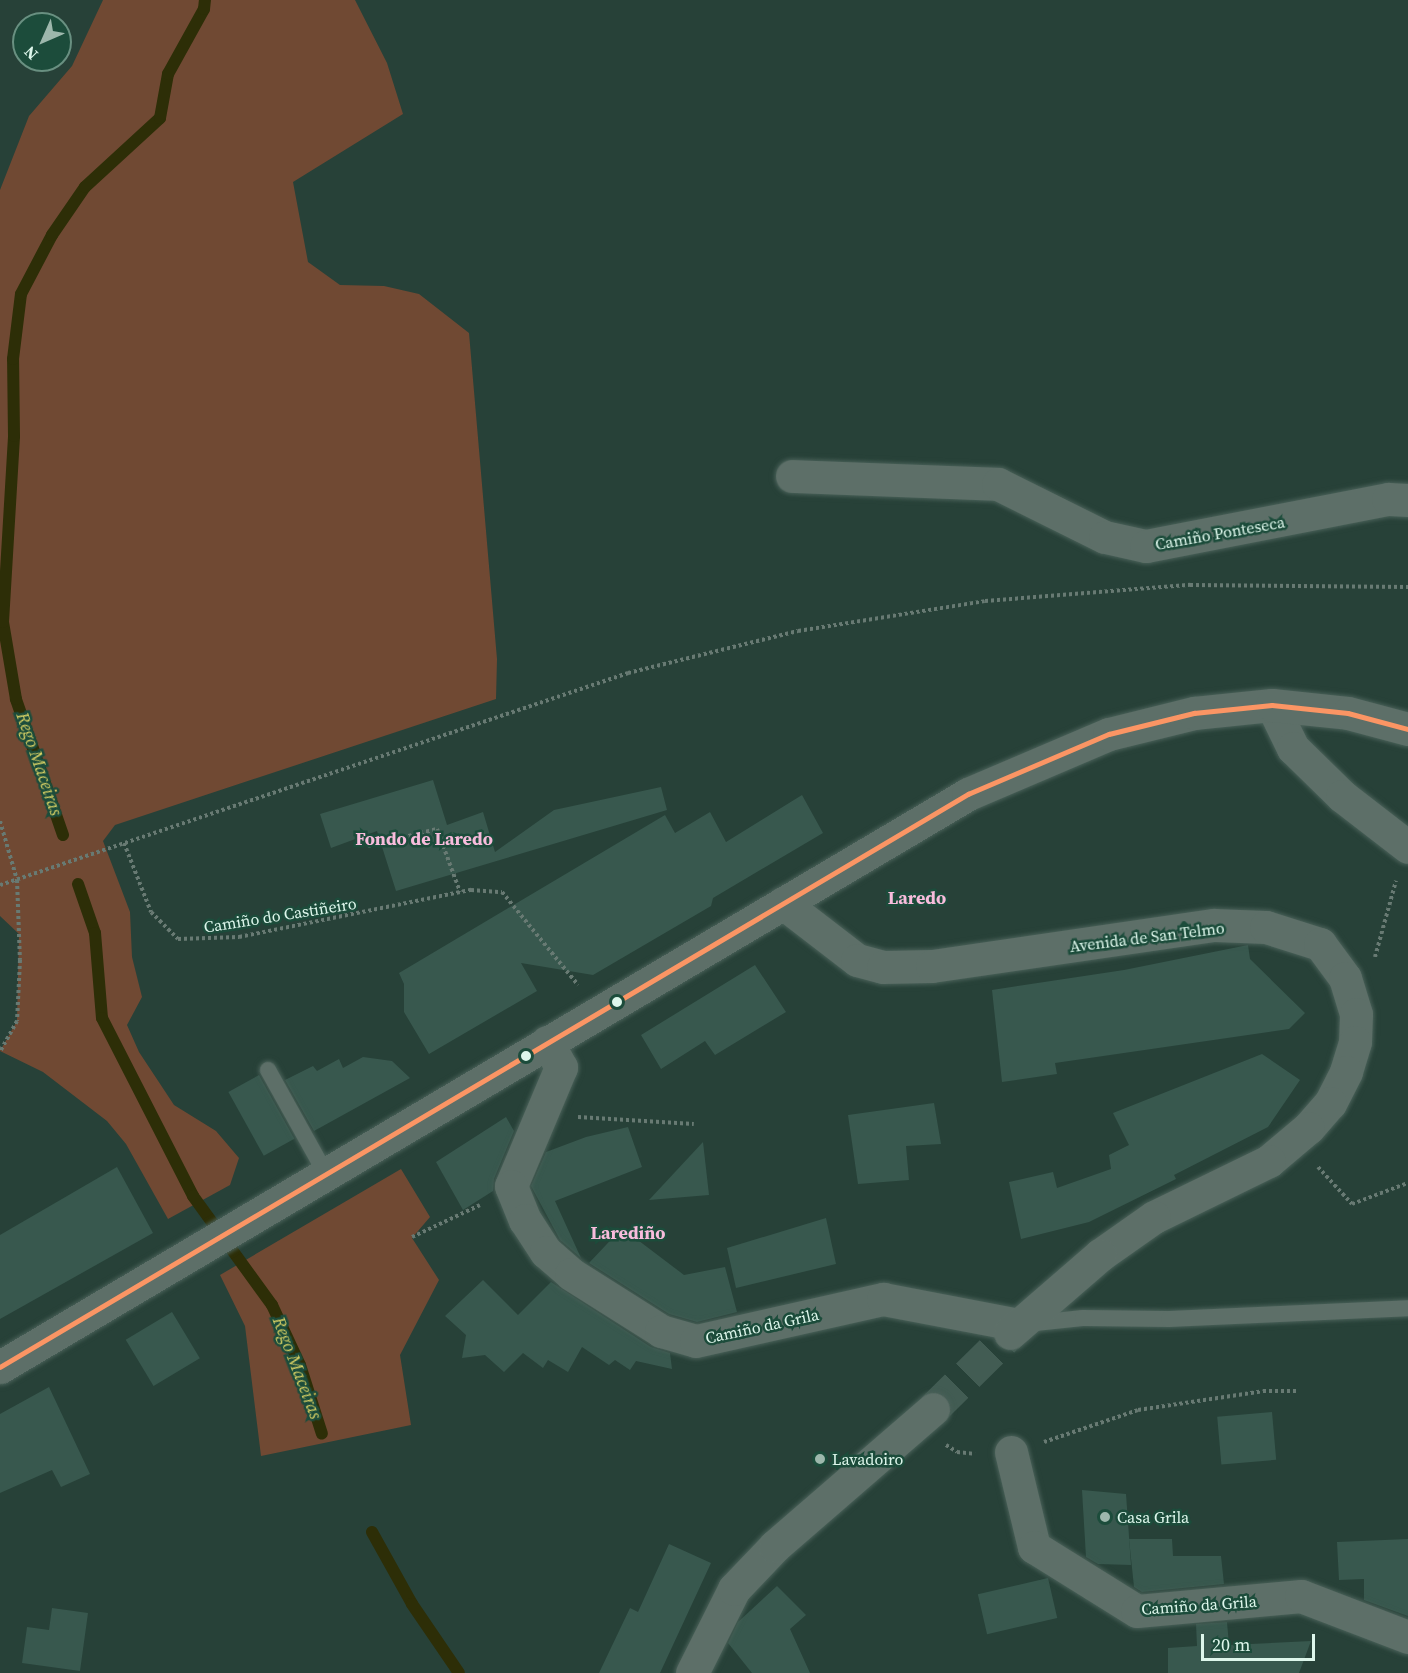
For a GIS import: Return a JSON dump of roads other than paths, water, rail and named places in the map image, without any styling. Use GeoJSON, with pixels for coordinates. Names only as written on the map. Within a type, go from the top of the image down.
{"type":"FeatureCollection","features":[{"type":"Feature","properties":{"kind":"street","name":"Camiño Ponteseca"},"geometry":{"type":"LineString","coordinates":[[792,476],[998,483],[1106,537],[1146,546],[1388,499],[1408,500]]}},
{"type":"Feature","properties":{"kind":"street"},"geometry":{"type":"LineString","coordinates":[[1272,705],[1293,748],[1342,796],[1408,847]]}},
{"type":"Feature","properties":{"kind":"street"},"geometry":{"type":"LineString","coordinates":[[0,1367],[968,794],[1109,734],[1194,713],[1272,705],[1348,713],[1408,729]]}},
{"type":"Feature","properties":{"kind":"street","name":"Avenida de San Telmo"},"geometry":{"type":"LineString","coordinates":[[783,903],[857,960],[883,967],[924,967],[1214,926],[1266,927],[1320,944],[1345,978],[1356,1014],[1355,1042],[1346,1072],[1330,1103],[1282,1150],[1218,1189],[1154,1217],[1100,1255],[1015,1329]]}},
{"type":"Feature","properties":{"kind":"street","name":"Camiño da Grila"},"geometry":{"type":"LineString","coordinates":[[547,1042],[561,1067],[511,1186],[525,1220],[546,1252],[571,1274],[673,1337],[696,1341],[883,1299],[1015,1329]]}},
{"type":"Feature","properties":{"kind":"street"},"geometry":{"type":"LineString","coordinates":[[692,1673],[734,1589],[775,1546],[933,1408]]}},
{"type":"Feature","properties":{"kind":"street","name":"Camiño da Grila"},"geometry":{"type":"LineString","coordinates":[[1011,1452],[1034,1547],[1137,1611],[1301,1596],[1408,1637]]}},
{"type":"Feature","properties":{"kind":"lane"},"geometry":{"type":"LineString","coordinates":[[268,1070],[326,1174]]}},
{"type":"Feature","properties":{"kind":"lane"},"geometry":{"type":"LineString","coordinates":[[1015,1329],[1083,1318],[1169,1319],[1408,1308]]}},
{"type":"Feature","properties":{"kind":"waterway","name":"Rego Maceiras"},"geometry":{"type":"LineString","coordinates":[[63,835],[16,699],[3,622],[14,436],[13,359],[21,294],[52,235],[85,187],[160,118],[168,74],[204,9],[205,0]]}},
{"type":"Feature","properties":{"kind":"waterway","name":"Rego Maceiras"},"geometry":{"type":"LineString","coordinates":[[78,884],[95,933],[102,1018],[193,1196],[272,1305],[300,1365],[322,1434]]}},
{"type":"Feature","properties":{"kind":"waterway","name":"Rego Maceiras"},"geometry":{"type":"LineString","coordinates":[[372,1532],[412,1604],[459,1673]]}},
{"type":"Feature","properties":{"kind":"tunnel"},"geometry":{"type":"LineString","coordinates":[[933,1409],[1010,1333]]}},
{"type":"Feature","properties":{"kind":"place","name":"Lavadoiro"},"geometry":{"type":"Point","coordinates":[820,1459]}},
{"type":"Feature","properties":{"kind":"place","name":"Casa Grila"},"geometry":{"type":"Point","coordinates":[1105,1517]}},
{"type":"Feature","properties":{"kind":"district","name":"Fondo de Laredo"},"geometry":{"type":"Point","coordinates":[424,839]}},
{"type":"Feature","properties":{"kind":"district","name":"Laredo"},"geometry":{"type":"Point","coordinates":[917,898]}},
{"type":"Feature","properties":{"kind":"district","name":"Larediño"},"geometry":{"type":"Point","coordinates":[628,1233]}}]}
